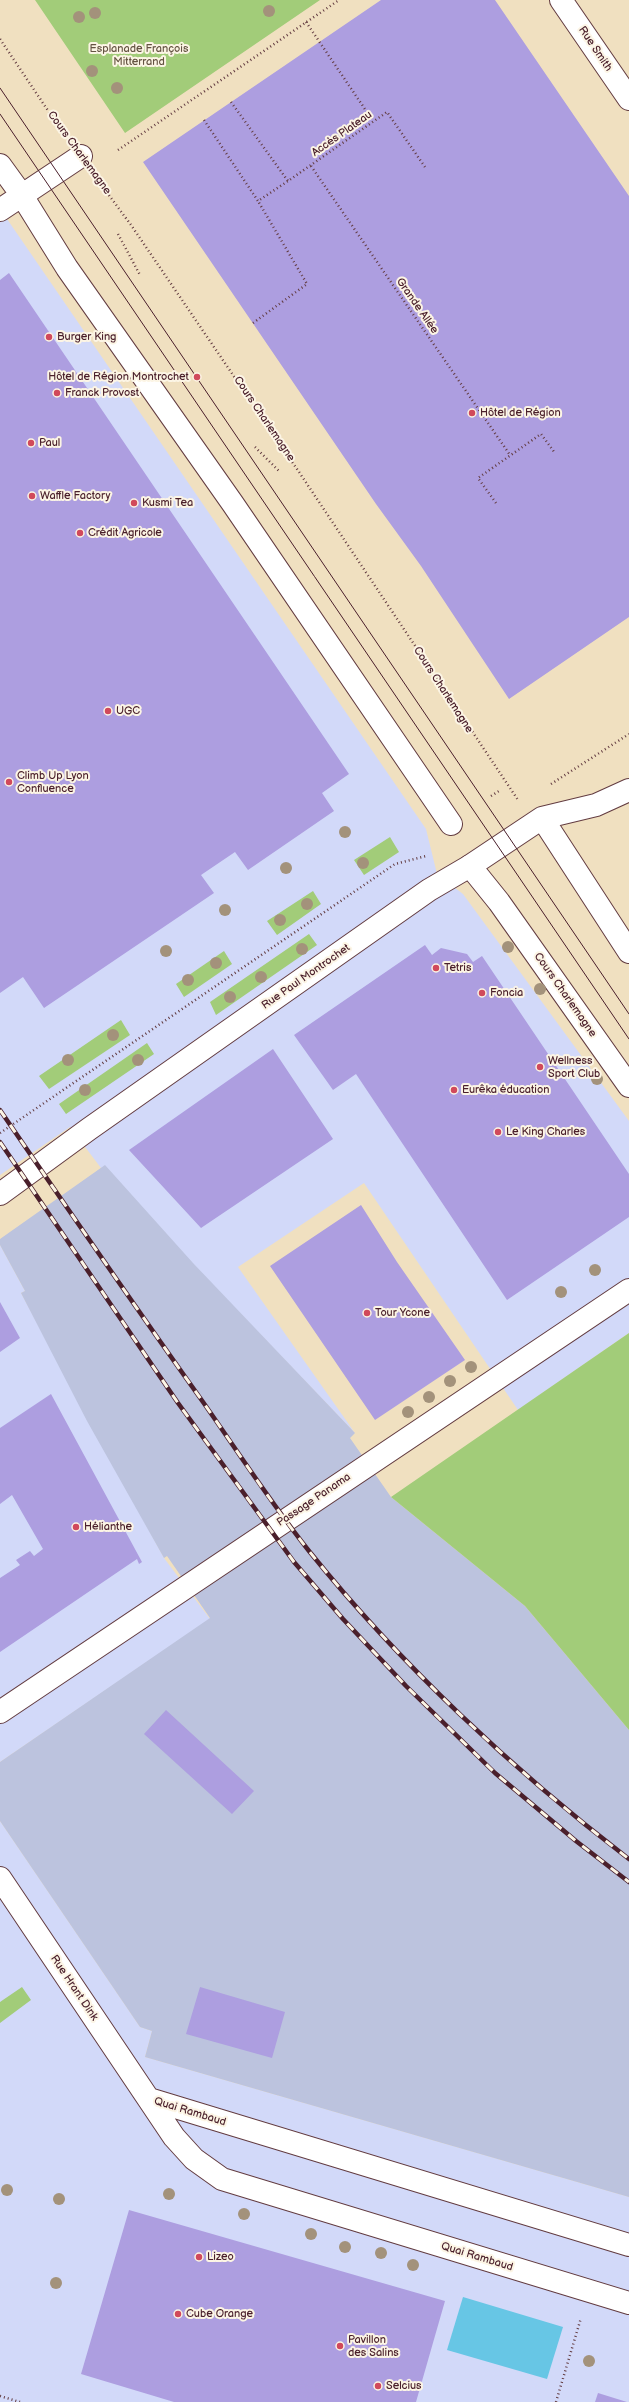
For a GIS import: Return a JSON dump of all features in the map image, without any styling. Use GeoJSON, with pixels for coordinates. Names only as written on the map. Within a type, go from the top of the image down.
{"type":"FeatureCollection","features":[{"type":"Feature","properties":{"kind":"street","name":"Rue Smith"},"geometry":{"type":"LineString","coordinates":[[561,0],[629,99]]}},
{"type":"Feature","properties":{"kind":"street"},"geometry":{"type":"LineString","coordinates":[[0,210],[21,194],[46,181],[81,156]]}},
{"type":"Feature","properties":{"kind":"street"},"geometry":{"type":"LineString","coordinates":[[0,165],[21,194],[67,268],[233,504],[451,824]]}},
{"type":"Feature","properties":{"kind":"street","name":"Rue Paul Montrochet"},"geometry":{"type":"LineString","coordinates":[[0,1194],[89,1129],[420,897],[542,818],[596,805],[629,790]]}},
{"type":"Feature","properties":{"kind":"street"},"geometry":{"type":"LineString","coordinates":[[542,818],[629,952]]}},
{"type":"Feature","properties":{"kind":"street","name":"Cours Charlemagne"},"geometry":{"type":"LineString","coordinates":[[470,866],[499,902],[629,1086]]}},
{"type":"Feature","properties":{"kind":"street","name":"Passage Panama"},"geometry":{"type":"LineString","coordinates":[[0,1712],[629,1290]]}},
{"type":"Feature","properties":{"kind":"street","name":"Rue Hrant Dink"},"geometry":{"type":"LineString","coordinates":[[0,1878],[149,2099]]}},
{"type":"Feature","properties":{"kind":"street","name":"Quai Rambaud"},"geometry":{"type":"LineString","coordinates":[[149,2099],[629,2245]]}},
{"type":"Feature","properties":{"kind":"street","name":"Quai Rambaud"},"geometry":{"type":"LineString","coordinates":[[149,2099],[184,2149],[222,2179],[629,2303]]}},
{"type":"Feature","properties":{"kind":"path"},"geometry":{"type":"LineString","coordinates":[[118,150],[338,0]]}},
{"type":"Feature","properties":{"kind":"path"},"geometry":{"type":"LineString","coordinates":[[306,22],[373,122]]}},
{"type":"Feature","properties":{"kind":"path","name":"Cours Charlemagne"},"geometry":{"type":"LineString","coordinates":[[0,39],[81,156],[131,224],[299,472],[461,718],[521,805]]}},
{"type":"Feature","properties":{"kind":"path"},"geometry":{"type":"LineString","coordinates":[[231,102],[288,181]]}},
{"type":"Feature","properties":{"kind":"path","name":"Accès Plateau"},"geometry":{"type":"LineString","coordinates":[[258,202],[387,112],[425,167]]}},
{"type":"Feature","properties":{"kind":"path"},"geometry":{"type":"LineString","coordinates":[[204,120],[258,202],[307,284],[253,323]]}},
{"type":"Feature","properties":{"kind":"path","name":"Grande Allée"},"geometry":{"type":"LineString","coordinates":[[311,166],[510,455]]}},
{"type":"Feature","properties":{"kind":"path"},"geometry":{"type":"LineString","coordinates":[[118,234],[140,275]]}},
{"type":"Feature","properties":{"kind":"path"},"geometry":{"type":"LineString","coordinates":[[496,503],[478,478],[541,434],[555,453]]}},
{"type":"Feature","properties":{"kind":"path"},"geometry":{"type":"LineString","coordinates":[[255,447],[280,472]]}},
{"type":"Feature","properties":{"kind":"path"},"geometry":{"type":"LineString","coordinates":[[548,786],[629,734]]}},
{"type":"Feature","properties":{"kind":"path"},"geometry":{"type":"LineString","coordinates":[[490,796],[499,790]]}},
{"type":"Feature","properties":{"kind":"path"},"geometry":{"type":"LineString","coordinates":[[0,1132],[395,864],[431,855]]}},
{"type":"Feature","properties":{"kind":"path"},"geometry":{"type":"LineString","coordinates":[[556,2402],[589,2291]]}},
{"type":"Feature","properties":{"kind":"path"},"geometry":{"type":"LineString","coordinates":[[0,2396],[20,2402]]}},
{"type":"Feature","properties":{"kind":"shaded area"},"geometry":{"type":"Polygon","coordinates":[[[5,216],[426,829],[437,874],[463,894],[629,1121],[629,1333],[518,1410],[364,1183],[238,1267],[355,1433],[104,1172],[70,1127],[0,1175],[0,220],[5,216]]]}},
{"type":"Feature","properties":{"kind":"shaded area"},"geometry":{"type":"Polygon","coordinates":[[[105,1165],[193,1263],[355,1433],[350,1438],[391,1497],[525,1606],[629,1730],[629,2197],[145,2057],[152,2031],[140,2027],[0,1821],[0,1762],[210,1618],[167,1556],[164,1558],[87,1421],[21,1293],[25,1291],[0,1245],[0,1239],[105,1165]]]}},
{"type":"Feature","properties":{"kind":"shaded area"},"geometry":{"type":"Polygon","coordinates":[[[0,1245],[25,1291],[21,1293],[164,1558],[210,1619],[0,1762],[0,1245]]]}},
{"type":"Feature","properties":{"kind":"shaded area"},"geometry":{"type":"Polygon","coordinates":[[[0,1821],[140,2027],[152,2031],[145,2057],[629,2197],[629,2402],[0,2402],[0,1821]]]}},
{"type":"Feature","properties":{"kind":"green space","name":"Esplanade François Mitterrand"},"geometry":{"type":"Polygon","coordinates":[[[35,0],[320,0],[125,133],[35,0]]]}},
{"type":"Feature","properties":{"kind":"green space"},"geometry":{"type":"Polygon","coordinates":[[[390,837],[399,852],[364,875],[354,860],[390,837]]]}},
{"type":"Feature","properties":{"kind":"green space"},"geometry":{"type":"Polygon","coordinates":[[[313,891],[321,904],[277,935],[267,921],[313,891]]]}},
{"type":"Feature","properties":{"kind":"green space"},"geometry":{"type":"Polygon","coordinates":[[[309,934],[317,945],[216,1015],[210,1002],[309,934]]]}},
{"type":"Feature","properties":{"kind":"green space"},"geometry":{"type":"Polygon","coordinates":[[[224,951],[232,964],[184,997],[176,984],[224,951]]]}},
{"type":"Feature","properties":{"kind":"green space"},"geometry":{"type":"Polygon","coordinates":[[[121,1020],[130,1035],[49,1089],[39,1076],[121,1020]]]}},
{"type":"Feature","properties":{"kind":"green space"},"geometry":{"type":"Polygon","coordinates":[[[147,1043],[154,1054],[66,1114],[59,1104],[147,1043]]]}},
{"type":"Feature","properties":{"kind":"green space"},"geometry":{"type":"Polygon","coordinates":[[[629,1333],[629,1730],[525,1606],[391,1497],[629,1333]]]}},
{"type":"Feature","properties":{"kind":"green space"},"geometry":{"type":"Polygon","coordinates":[[[22,1987],[31,2000],[0,2023],[0,2002],[22,1987]]]}},
{"type":"Feature","properties":{"kind":"water"},"geometry":{"type":"Polygon","coordinates":[[[463,2297],[563,2327],[547,2379],[447,2350],[463,2297]]]}},
{"type":"Feature","properties":{"kind":"building","name":"Hôtel de Région"},"geometry":{"type":"Polygon","coordinates":[[[381,0],[495,0],[629,196],[629,617],[509,699],[421,566],[376,504],[143,162],[381,0]]]}},
{"type":"Feature","properties":{"kind":"building"},"geometry":{"type":"Polygon","coordinates":[[[9,273],[349,774],[322,793],[334,811],[248,870],[235,852],[201,875],[214,893],[44,1008],[23,977],[0,993],[0,280],[9,273]]]}},
{"type":"Feature","properties":{"kind":"building","name":"Eurêka éducation"},"geometry":{"type":"Polygon","coordinates":[[[425,945],[432,955],[441,948],[467,954],[473,962],[482,956],[629,1174],[629,1217],[507,1300],[356,1074],[333,1090],[294,1035],[425,945]]]}},
{"type":"Feature","properties":{"kind":"building"},"geometry":{"type":"Polygon","coordinates":[[[273,1049],[333,1139],[201,1228],[129,1150],[273,1049]]]}},
{"type":"Feature","properties":{"kind":"building","name":"Tour Ycone"},"geometry":{"type":"Polygon","coordinates":[[[361,1205],[397,1262],[465,1360],[375,1420],[270,1266],[361,1205]]]}},
{"type":"Feature","properties":{"kind":"building"},"geometry":{"type":"Polygon","coordinates":[[[0,1302],[20,1338],[0,1352],[0,1302]]]}},
{"type":"Feature","properties":{"kind":"building","name":"Hélianthe"},"geometry":{"type":"Polygon","coordinates":[[[51,1394],[142,1562],[139,1564],[137,1559],[0,1652],[0,1578],[20,1565],[16,1560],[30,1551],[34,1556],[43,1549],[12,1495],[0,1504],[0,1428],[51,1394]]]}},
{"type":"Feature","properties":{"kind":"building"},"geometry":{"type":"Polygon","coordinates":[[[166,1710],[254,1791],[232,1814],[144,1734],[166,1710]]]}},
{"type":"Feature","properties":{"kind":"building"},"geometry":{"type":"Polygon","coordinates":[[[200,1987],[285,2012],[272,2058],[186,2034],[200,1987]]]}},
{"type":"Feature","properties":{"kind":"building"},"geometry":{"type":"Polygon","coordinates":[[[129,2210],[445,2301],[416,2402],[174,2402],[81,2374],[129,2210]]]}},
{"type":"Feature","properties":{"kind":"building"},"geometry":{"type":"Polygon","coordinates":[[[598,2393],[627,2402],[595,2402],[598,2393]]]}},
{"type":"Feature","properties":{"kind":"tram line"},"geometry":{"type":"LineString","coordinates":[[0,88],[629,1014]]}},
{"type":"Feature","properties":{"kind":"tram line"},"geometry":{"type":"LineString","coordinates":[[0,114],[629,1039]]}},
{"type":"Feature","properties":{"kind":"railway"},"geometry":{"type":"LineString","coordinates":[[0,1110],[268,1496],[309,1551],[344,1593],[420,1675],[501,1753],[543,1790],[629,1859]]}},
{"type":"Feature","properties":{"kind":"railway"},"geometry":{"type":"LineString","coordinates":[[0,1142],[178,1403],[294,1562],[343,1619],[406,1686],[495,1773],[576,1841],[629,1882]]}},
{"type":"Feature","properties":{"kind":"place","name":"Burger King"},"geometry":{"type":"Point","coordinates":[49,337]}},
{"type":"Feature","properties":{"kind":"place","name":"Hôtel de Région Montrochet"},"geometry":{"type":"Point","coordinates":[197,377]}},
{"type":"Feature","properties":{"kind":"place","name":"Franck Provost"},"geometry":{"type":"Point","coordinates":[57,393]}},
{"type":"Feature","properties":{"kind":"place","name":"Hôtel de Région"},"geometry":{"type":"Point","coordinates":[472,413]}},
{"type":"Feature","properties":{"kind":"place","name":"Paul"},"geometry":{"type":"Point","coordinates":[31,443]}},
{"type":"Feature","properties":{"kind":"place","name":"Waffle Factory"},"geometry":{"type":"Point","coordinates":[32,496]}},
{"type":"Feature","properties":{"kind":"place","name":"Kusmi Tea"},"geometry":{"type":"Point","coordinates":[134,503]}},
{"type":"Feature","properties":{"kind":"place","name":"Crédit Agricole"},"geometry":{"type":"Point","coordinates":[80,533]}},
{"type":"Feature","properties":{"kind":"place","name":"UGC"},"geometry":{"type":"Point","coordinates":[108,711]}},
{"type":"Feature","properties":{"kind":"place","name":"Climb Up Lyon Confluence"},"geometry":{"type":"Point","coordinates":[9,782]}},
{"type":"Feature","properties":{"kind":"place","name":"Tetris"},"geometry":{"type":"Point","coordinates":[436,968]}},
{"type":"Feature","properties":{"kind":"place","name":"Foncia"},"geometry":{"type":"Point","coordinates":[482,993]}},
{"type":"Feature","properties":{"kind":"place","name":"Wellness Sport Club"},"geometry":{"type":"Point","coordinates":[540,1067]}},
{"type":"Feature","properties":{"kind":"place","name":"Eurêka éducation"},"geometry":{"type":"Point","coordinates":[454,1090]}},
{"type":"Feature","properties":{"kind":"place","name":"Le King Charles"},"geometry":{"type":"Point","coordinates":[498,1132]}},
{"type":"Feature","properties":{"kind":"place","name":"Tour Ycone"},"geometry":{"type":"Point","coordinates":[367,1313]}},
{"type":"Feature","properties":{"kind":"place","name":"Hélianthe"},"geometry":{"type":"Point","coordinates":[76,1527]}},
{"type":"Feature","properties":{"kind":"place","name":"Lizeo"},"geometry":{"type":"Point","coordinates":[199,2257]}},
{"type":"Feature","properties":{"kind":"place","name":"Cube Orange"},"geometry":{"type":"Point","coordinates":[178,2314]}},
{"type":"Feature","properties":{"kind":"place","name":"Pavillon des Salins"},"geometry":{"type":"Point","coordinates":[340,2346]}},
{"type":"Feature","properties":{"kind":"place","name":"Selcius"},"geometry":{"type":"Point","coordinates":[378,2386]}}]}
